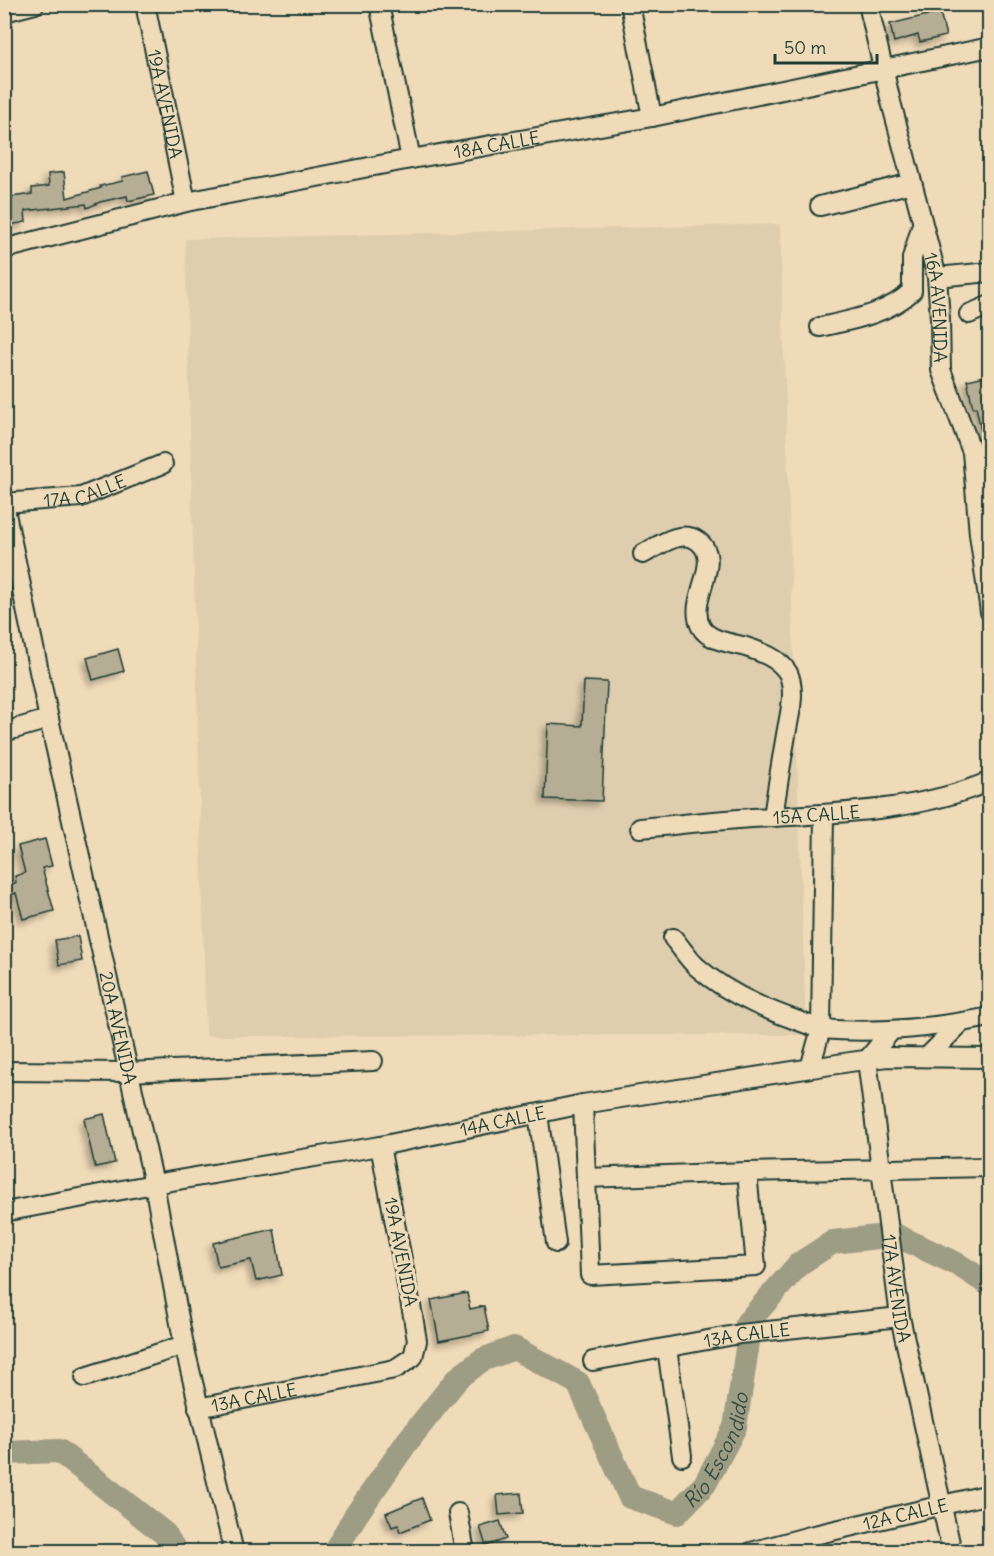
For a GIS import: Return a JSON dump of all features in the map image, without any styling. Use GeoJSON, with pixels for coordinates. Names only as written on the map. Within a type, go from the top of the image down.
{"type":"FeatureCollection","features":[{"type":"Feature","properties":{"kind":"street"},"geometry":{"type":"LineString","coordinates":[[4,12],[35,4]]}},
{"type":"Feature","properties":{"kind":"street","name":"19A AVENIDA"},"geometry":{"type":"LineString","coordinates":[[145,4],[186,202]]}},
{"type":"Feature","properties":{"kind":"street"},"geometry":{"type":"LineString","coordinates":[[379,4],[411,159]]}},
{"type":"Feature","properties":{"kind":"street"},"geometry":{"type":"LineString","coordinates":[[630,4],[652,117]]}},
{"type":"Feature","properties":{"kind":"street","name":"16A AVENIDA"},"geometry":{"type":"LineString","coordinates":[[868,4],[937,277],[940,370],[972,452],[984,533],[990,612]]}},
{"type":"Feature","properties":{"kind":"street","name":"18A CALLE"},"geometry":{"type":"LineString","coordinates":[[4,249],[186,202],[411,159],[652,117],[990,47]]}},
{"type":"Feature","properties":{"kind":"street"},"geometry":{"type":"LineString","coordinates":[[820,206],[912,183]]}},
{"type":"Feature","properties":{"kind":"street"},"geometry":{"type":"LineString","coordinates":[[820,327],[870,315],[902,300],[912,291],[912,258],[922,222]]}},
{"type":"Feature","properties":{"kind":"street"},"geometry":{"type":"LineString","coordinates":[[937,277],[990,272]]}},
{"type":"Feature","properties":{"kind":"street"},"geometry":{"type":"LineString","coordinates":[[969,314],[990,305]]}},
{"type":"Feature","properties":{"kind":"street","name":"17A CALLE"},"geometry":{"type":"LineString","coordinates":[[4,503],[81,497],[163,464]]}},
{"type":"Feature","properties":{"kind":"street","name":"20A AVENIDA"},"geometry":{"type":"LineString","coordinates":[[4,503],[49,719],[154,1184],[184,1345],[234,1551]]}},
{"type":"Feature","properties":{"kind":"street"},"geometry":{"type":"LineString","coordinates":[[644,555],[667,541],[681,537],[694,538],[703,545],[708,567],[697,605],[701,627],[717,639],[770,657],[782,664],[788,674],[792,695],[772,817]]}},
{"type":"Feature","properties":{"kind":"street"},"geometry":{"type":"LineString","coordinates":[[4,732],[49,719]]}},
{"type":"Feature","properties":{"kind":"street","name":"15A CALLE"},"geometry":{"type":"LineString","coordinates":[[640,828],[824,815],[911,803],[966,792],[990,781]]}},
{"type":"Feature","properties":{"kind":"street"},"geometry":{"type":"LineString","coordinates":[[810,1068],[821,1029],[824,815]]}},
{"type":"Feature","properties":{"kind":"street"},"geometry":{"type":"LineString","coordinates":[[673,938],[697,966],[741,998],[777,1014],[821,1029],[891,1031],[961,1023],[990,1017]]}},
{"type":"Feature","properties":{"kind":"street"},"geometry":{"type":"LineString","coordinates":[[927,1057],[961,1023]]}},
{"type":"Feature","properties":{"kind":"street"},"geometry":{"type":"LineString","coordinates":[[867,1060],[891,1031]]}},
{"type":"Feature","properties":{"kind":"street","name":"14A CALLE"},"geometry":{"type":"LineString","coordinates":[[4,1212],[380,1146],[583,1104],[810,1068],[887,1057],[990,1058]]}},
{"type":"Feature","properties":{"kind":"street","name":"17A AVENIDA"},"geometry":{"type":"LineString","coordinates":[[867,1060],[883,1170],[900,1317],[952,1551]]}},
{"type":"Feature","properties":{"kind":"street"},"geometry":{"type":"LineString","coordinates":[[4,1071],[128,1072],[373,1061]]}},
{"type":"Feature","properties":{"kind":"street"},"geometry":{"type":"LineString","coordinates":[[583,1104],[590,1275],[756,1266],[747,1172]]}},
{"type":"Feature","properties":{"kind":"street"},"geometry":{"type":"LineString","coordinates":[[538,1114],[556,1243]]}},
{"type":"Feature","properties":{"kind":"street","name":"19A AVENIDA"},"geometry":{"type":"LineString","coordinates":[[380,1146],[417,1341],[413,1357]]}},
{"type":"Feature","properties":{"kind":"street"},"geometry":{"type":"LineString","coordinates":[[586,1178],[990,1167]]}},
{"type":"Feature","properties":{"kind":"street","name":"13A CALLE"},"geometry":{"type":"LineString","coordinates":[[593,1361],[747,1333],[900,1317]]}},
{"type":"Feature","properties":{"kind":"street"},"geometry":{"type":"LineString","coordinates":[[85,1377],[184,1345]]}},
{"type":"Feature","properties":{"kind":"street"},"geometry":{"type":"LineString","coordinates":[[667,1348],[682,1456]]}},
{"type":"Feature","properties":{"kind":"street","name":"13A CALLE"},"geometry":{"type":"LineString","coordinates":[[198,1408],[395,1369],[413,1357]]}},
{"type":"Feature","properties":{"kind":"street","name":"12A CALLE"},"geometry":{"type":"LineString","coordinates":[[751,1551],[990,1494]]}},
{"type":"Feature","properties":{"kind":"street"},"geometry":{"type":"LineString","coordinates":[[458,1513],[465,1551]]}},
{"type":"Feature","properties":{"kind":"shaded area"},"geometry":{"type":"Polygon","coordinates":[[[780,224],[806,1035],[206,1036],[185,239],[780,224]]]}},
{"type":"Feature","properties":{"kind":"building"},"geometry":{"type":"Polygon","coordinates":[[[940,12],[946,36],[920,42],[918,35],[894,42],[890,24],[940,12]]]}},
{"type":"Feature","properties":{"kind":"building"},"geometry":{"type":"Polygon","coordinates":[[[148,171],[154,195],[128,201],[127,196],[100,202],[87,208],[86,204],[25,211],[26,222],[4,226],[4,198],[32,194],[32,188],[49,186],[48,174],[64,172],[67,198],[101,188],[100,186],[123,181],[122,177],[148,171]]]}},
{"type":"Feature","properties":{"kind":"building"},"geometry":{"type":"Polygon","coordinates":[[[990,375],[990,449],[985,450],[976,407],[973,408],[967,380],[990,375]]]}},
{"type":"Feature","properties":{"kind":"building"},"geometry":{"type":"Polygon","coordinates":[[[118,649],[124,671],[93,680],[87,658],[118,649]]]}},
{"type":"Feature","properties":{"kind":"building"},"geometry":{"type":"Polygon","coordinates":[[[584,681],[607,682],[602,801],[545,799],[548,724],[582,726],[584,681]]]}},
{"type":"Feature","properties":{"kind":"building"},"geometry":{"type":"Polygon","coordinates":[[[45,839],[52,866],[42,868],[54,911],[23,919],[16,893],[10,895],[7,885],[16,883],[15,876],[25,873],[18,846],[45,839]]]}},
{"type":"Feature","properties":{"kind":"building"},"geometry":{"type":"Polygon","coordinates":[[[78,936],[82,961],[59,965],[55,940],[78,936]]]}},
{"type":"Feature","properties":{"kind":"building"},"geometry":{"type":"Polygon","coordinates":[[[104,1114],[115,1163],[95,1167],[84,1119],[104,1114]]]}},
{"type":"Feature","properties":{"kind":"building"},"geometry":{"type":"Polygon","coordinates":[[[274,1229],[282,1275],[256,1281],[251,1260],[218,1267],[213,1243],[274,1229]]]}},
{"type":"Feature","properties":{"kind":"building"},"geometry":{"type":"Polygon","coordinates":[[[467,1293],[470,1309],[484,1306],[489,1331],[439,1341],[431,1300],[467,1293]]]}},
{"type":"Feature","properties":{"kind":"building"},"geometry":{"type":"Polygon","coordinates":[[[521,1493],[523,1513],[499,1515],[497,1495],[521,1493]]]}},
{"type":"Feature","properties":{"kind":"building"},"geometry":{"type":"Polygon","coordinates":[[[422,1498],[430,1520],[400,1532],[398,1525],[392,1527],[386,1513],[422,1498]]]}},
{"type":"Feature","properties":{"kind":"building"},"geometry":{"type":"Polygon","coordinates":[[[500,1521],[506,1539],[486,1546],[480,1527],[500,1521]]]}},
{"type":"Feature","properties":{"kind":"waterway","name":"Río Escondido"},"geometry":{"type":"LineString","coordinates":[[334,1552],[356,1515],[407,1442],[457,1379],[482,1360],[514,1348],[578,1383],[630,1497],[677,1513],[705,1484],[735,1427],[748,1342],[747,1323],[799,1264],[833,1242],[895,1235],[957,1264],[990,1285]]}},
{"type":"Feature","properties":{"kind":"waterway","name":"Río Escondido"},"geometry":{"type":"LineString","coordinates":[[4,1453],[59,1451],[165,1534],[176,1552]]}}]}
